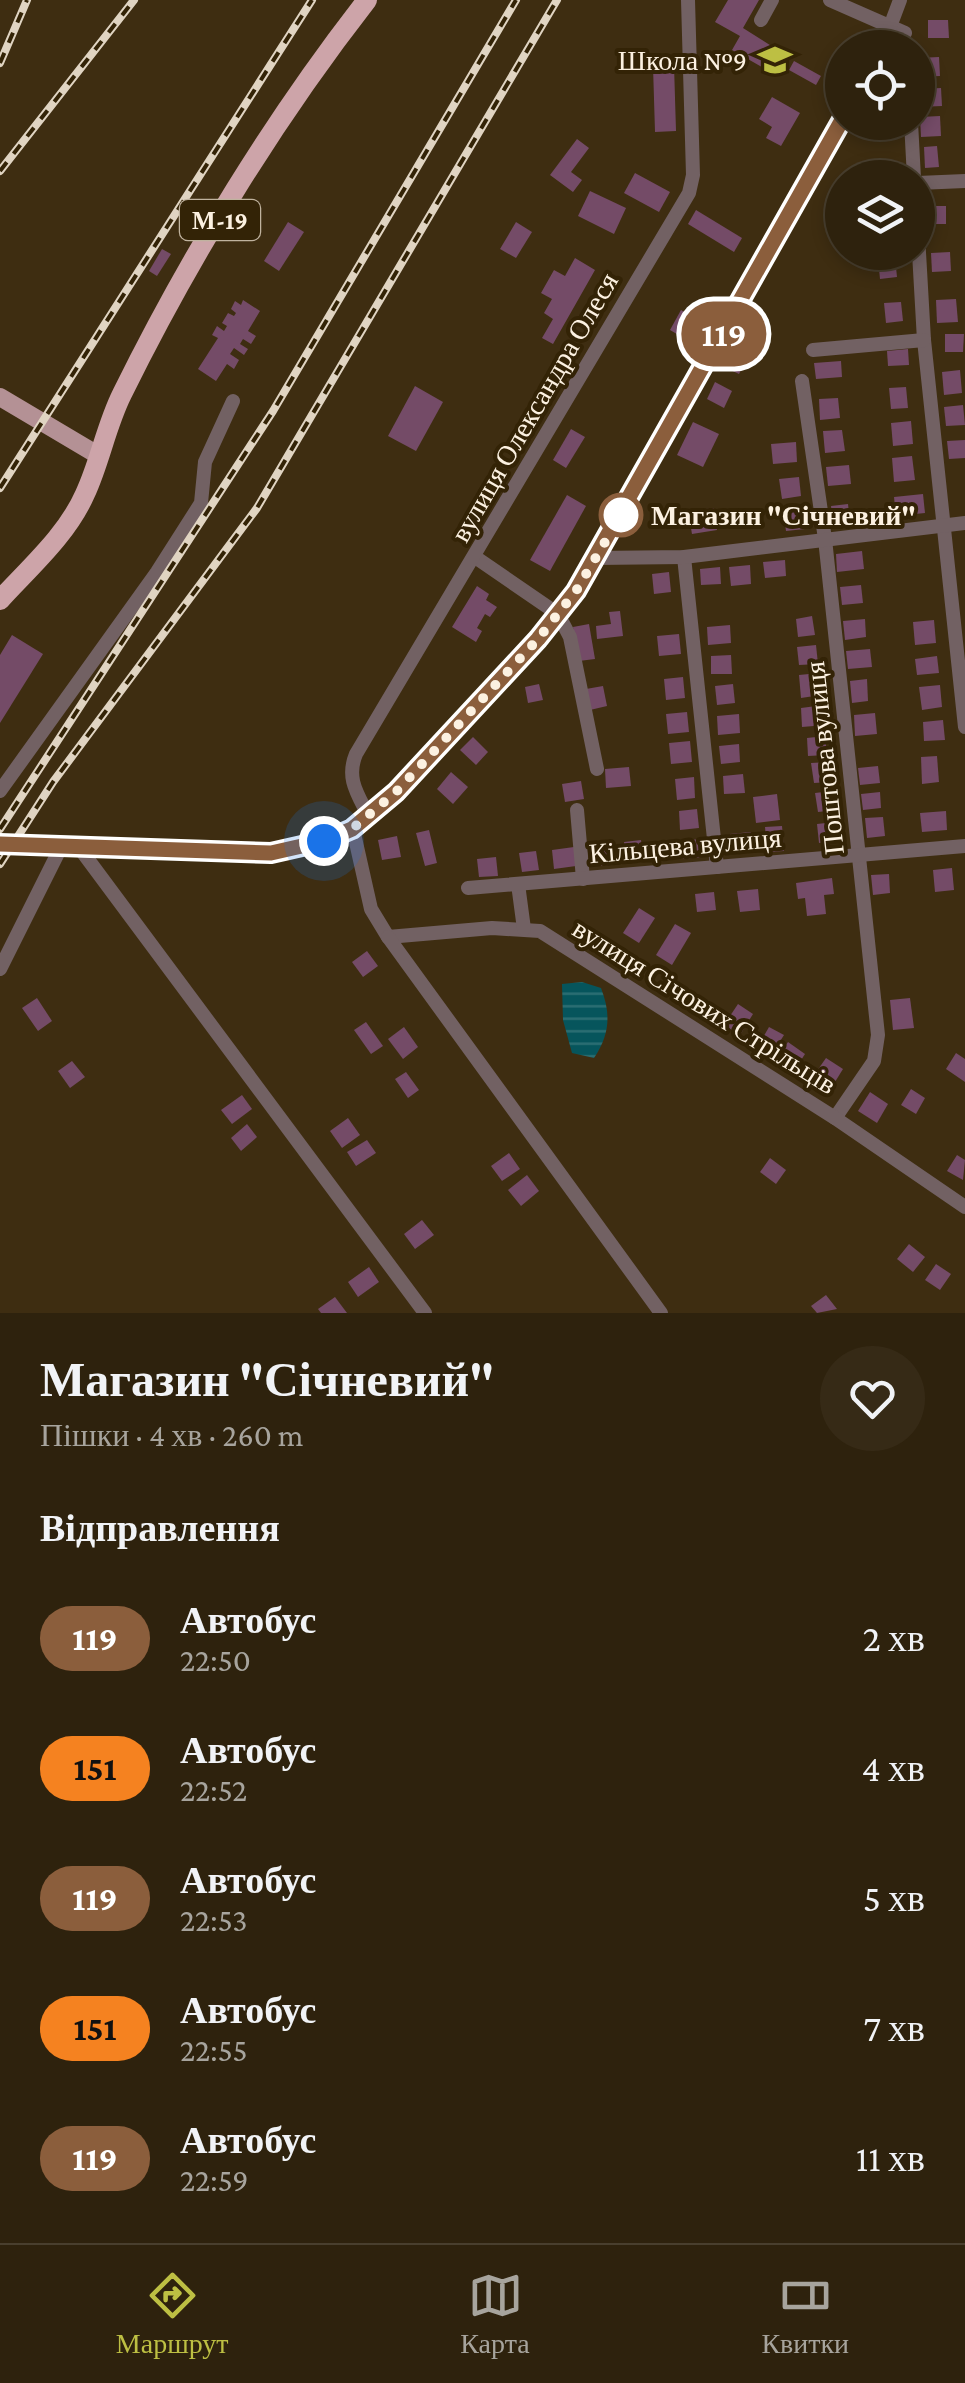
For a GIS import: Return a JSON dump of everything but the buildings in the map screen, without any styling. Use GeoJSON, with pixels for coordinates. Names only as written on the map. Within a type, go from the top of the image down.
{"type":"FeatureCollection","features":[{"type":"Feature","properties":{"kind":"highway","name":"М-19"},"geometry":{"type":"LineString","coordinates":[[0,600],[72,518],[87,490],[96,454],[122,394],[227,207],[309,75],[367,0]]}},
{"type":"Feature","properties":{"kind":"main road"},"geometry":{"type":"LineString","coordinates":[[0,397],[96,454]]}},
{"type":"Feature","properties":{"kind":"street","name":"вулиця Олександра Олеся"},"geometry":{"type":"LineString","coordinates":[[368,815],[352,783],[350,768],[356,754],[689,193],[693,175],[688,0]]}},
{"type":"Feature","properties":{"kind":"street"},"geometry":{"type":"LineString","coordinates":[[761,20],[772,0]]}},
{"type":"Feature","properties":{"kind":"street"},"geometry":{"type":"LineString","coordinates":[[830,0],[890,30]]}},
{"type":"Feature","properties":{"kind":"street"},"geometry":{"type":"LineString","coordinates":[[901,0],[902,30]]}},
{"type":"Feature","properties":{"kind":"street"},"geometry":{"type":"LineString","coordinates":[[0,844],[271,853],[324,841],[352,829],[396,792],[558,614],[596,558],[831,140]]}},
{"type":"Feature","properties":{"kind":"street"},"geometry":{"type":"LineString","coordinates":[[935,180],[965,180]]}},
{"type":"Feature","properties":{"kind":"street"},"geometry":{"type":"LineString","coordinates":[[920,270],[965,727]]}},
{"type":"Feature","properties":{"kind":"street"},"geometry":{"type":"LineString","coordinates":[[813,350],[924,340]]}},
{"type":"Feature","properties":{"kind":"street","name":"Поштова вулиця"},"geometry":{"type":"LineString","coordinates":[[802,381],[825,539],[878,1035],[874,1060],[835,1118]]}},
{"type":"Feature","properties":{"kind":"street"},"geometry":{"type":"LineString","coordinates":[[0,791],[49,716],[157,572],[201,503],[205,462],[233,400]]}},
{"type":"Feature","properties":{"kind":"street"},"geometry":{"type":"LineString","coordinates":[[596,558],[684,557],[965,523]]}},
{"type":"Feature","properties":{"kind":"street"},"geometry":{"type":"LineString","coordinates":[[475,557],[558,614],[570,637],[596,770]]}},
{"type":"Feature","properties":{"kind":"street"},"geometry":{"type":"LineString","coordinates":[[684,557],[717,867]]}},
{"type":"Feature","properties":{"kind":"street"},"geometry":{"type":"LineString","coordinates":[[577,810],[583,879]]}},
{"type":"Feature","properties":{"kind":"street"},"geometry":{"type":"LineString","coordinates":[[352,829],[371,909],[388,937],[661,1313]]}},
{"type":"Feature","properties":{"kind":"street"},"geometry":{"type":"LineString","coordinates":[[0,969],[62,845]]}},
{"type":"Feature","properties":{"kind":"street"},"geometry":{"type":"LineString","coordinates":[[78,846],[424,1313]]}},
{"type":"Feature","properties":{"kind":"street","name":"Кільцева вулиця"},"geometry":{"type":"LineString","coordinates":[[468,888],[965,846]]}},
{"type":"Feature","properties":{"kind":"street"},"geometry":{"type":"LineString","coordinates":[[518,884],[524,929]]}},
{"type":"Feature","properties":{"kind":"street","name":"вулиця Січових Стрільців"},"geometry":{"type":"LineString","coordinates":[[388,937],[540,931],[835,1118],[965,1207]]}},
{"type":"Feature","properties":{"kind":"water"},"geometry":{"type":"Polygon","coordinates":[[[582,982],[601,988],[606,1007],[606,1032],[594,1058],[572,1053],[563,1020],[562,984],[582,982]]]}},
{"type":"Feature","properties":{"kind":"railway"},"geometry":{"type":"LineString","coordinates":[[0,63],[27,0]]}},
{"type":"Feature","properties":{"kind":"railway"},"geometry":{"type":"LineString","coordinates":[[0,171],[134,0]]}},
{"type":"Feature","properties":{"kind":"railway"},"geometry":{"type":"LineString","coordinates":[[0,488],[312,0]]}},
{"type":"Feature","properties":{"kind":"railway"},"geometry":{"type":"LineString","coordinates":[[0,829],[273,411],[516,0]]}},
{"type":"Feature","properties":{"kind":"railway"},"geometry":{"type":"LineString","coordinates":[[0,864],[53,782],[257,508],[557,0]]}},
{"type":"Feature","properties":{"kind":"bus line","name":"119"},"geometry":{"type":"LineString","coordinates":[[0,844],[271,853],[324,841],[352,829],[396,792],[538,639],[576,591],[831,140]]}},
{"type":"Feature","properties":{"kind":"place","name":"Школа №9"},"geometry":{"type":"Point","coordinates":[775,60]}},
{"type":"Feature","properties":{"kind":"place","name":"Магазин \"Січневий\""},"geometry":{"type":"Point","coordinates":[621,515]}},
{"type":"Feature","properties":{"kind":"route"},"geometry":{"type":"LineString","coordinates":[[324,841],[352,829],[396,792],[538,639],[576,591],[621,515]]}}]}
